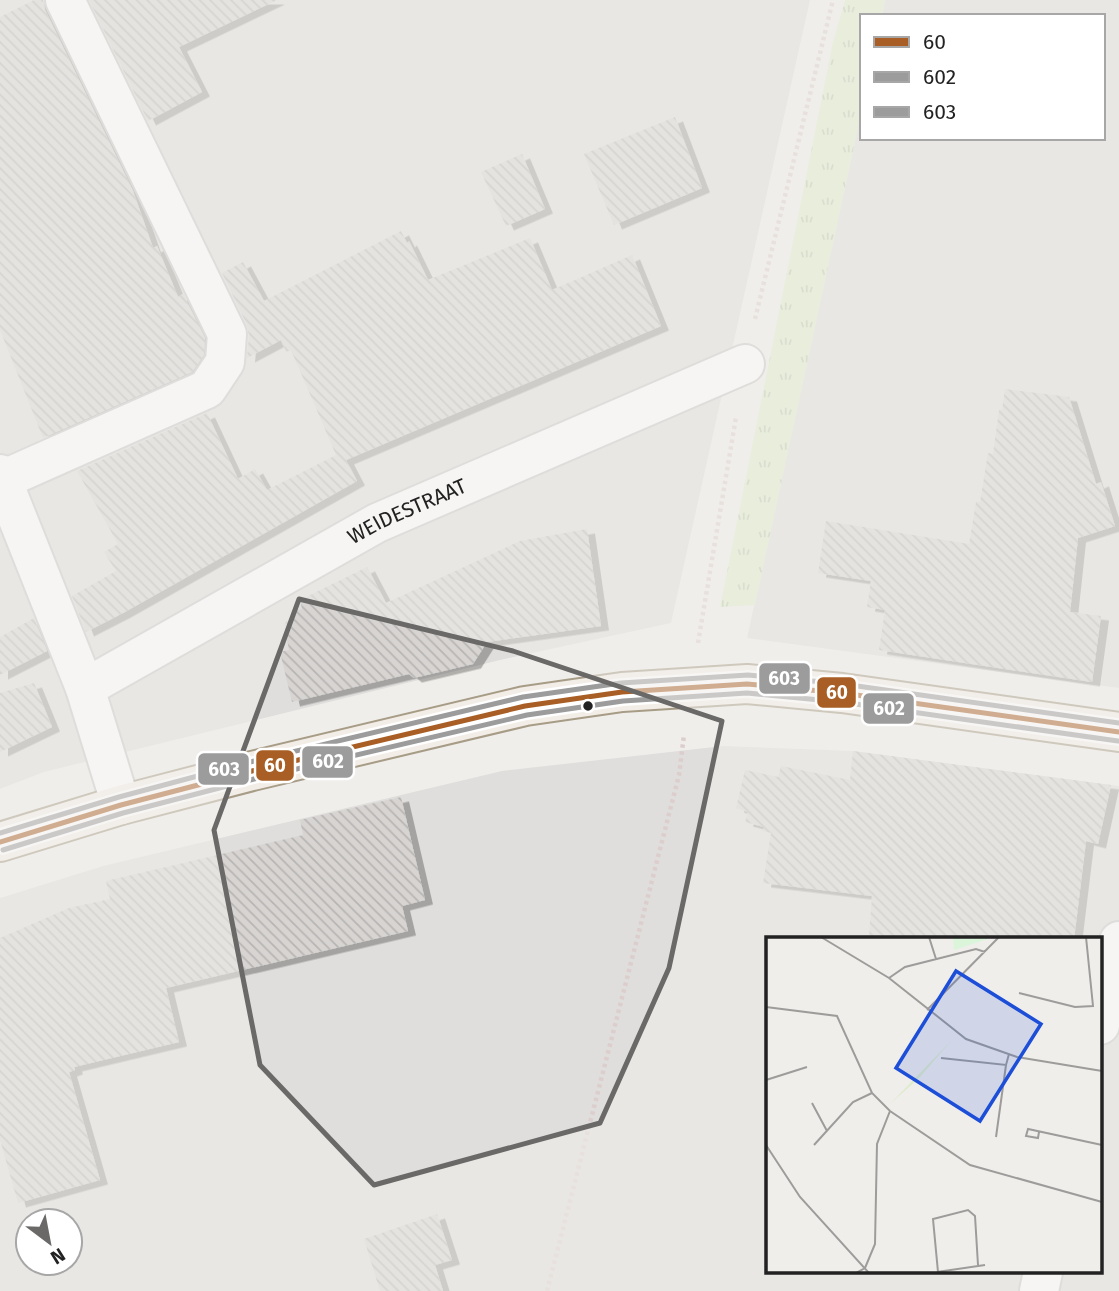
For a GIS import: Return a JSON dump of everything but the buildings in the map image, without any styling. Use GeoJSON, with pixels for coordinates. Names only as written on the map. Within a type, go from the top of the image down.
{"type":"FeatureCollection","features":[{"type":"Feature","properties":{"kind":"main road"},"geometry":{"type":"LineString","coordinates":[[0,842],[121,805],[525,706],[622,692],[747,684],[842,693],[1119,732]]}},
{"type":"Feature","properties":{"kind":"street"},"geometry":{"type":"LineString","coordinates":[[65,0],[227,334],[225,362],[207,389],[1,477],[85,688],[121,805]]}},
{"type":"Feature","properties":{"kind":"street","name":"WEIDESTRAAT"},"geometry":{"type":"LineString","coordinates":[[85,688],[377,523],[745,364]]}},
{"type":"Feature","properties":{"kind":"street"},"geometry":{"type":"LineString","coordinates":[[1102,1016],[1119,941]]}},
{"type":"Feature","properties":{"kind":"highlighted area"},"geometry":{"type":"Polygon","coordinates":[[[299,599],[513,651],[722,721],[669,968],[600,1123],[374,1185],[260,1065],[214,830],[299,599]]]}},
{"type":"Feature","properties":{"kind":"shaded area"},"geometry":{"type":"Polygon","coordinates":[[[0,0],[810,0],[671,623],[500,660],[44,772],[0,789],[0,0]]]}},
{"type":"Feature","properties":{"kind":"shaded area"},"geometry":{"type":"Polygon","coordinates":[[[885,0],[1119,0],[1119,688],[747,638],[860,118],[860,140],[1105,140],[1105,14],[882,14],[885,0]]]}},
{"type":"Feature","properties":{"kind":"shaded area"},"geometry":{"type":"Polygon","coordinates":[[[723,746],[853,751],[1119,786],[1119,1291],[0,1291],[0,898],[103,866],[502,771],[723,746]]]}},
{"type":"Feature","properties":{"kind":"green space"},"geometry":{"type":"Polygon","coordinates":[[[845,0],[885,0],[882,14],[860,14],[860,118],[755,605],[720,607],[833,42],[845,0]]]}},
{"type":"Feature","properties":{"kind":"transit line","name":"603"},"geometry":{"type":"LineString","coordinates":[[0,833],[119,797],[250,762],[523,697],[621,683],[748,675],[843,684],[1119,723]]}},
{"type":"Feature","properties":{"kind":"transit line","name":"60"},"geometry":{"type":"LineString","coordinates":[[0,842],[121,805],[252,771],[525,706],[622,692],[747,684],[842,693],[1119,732]]}},
{"type":"Feature","properties":{"kind":"transit line","name":"602"},"geometry":{"type":"LineString","coordinates":[[3,850],[123,813],[254,779],[527,715],[623,701],[747,693],[841,702],[1118,741]]}}]}
